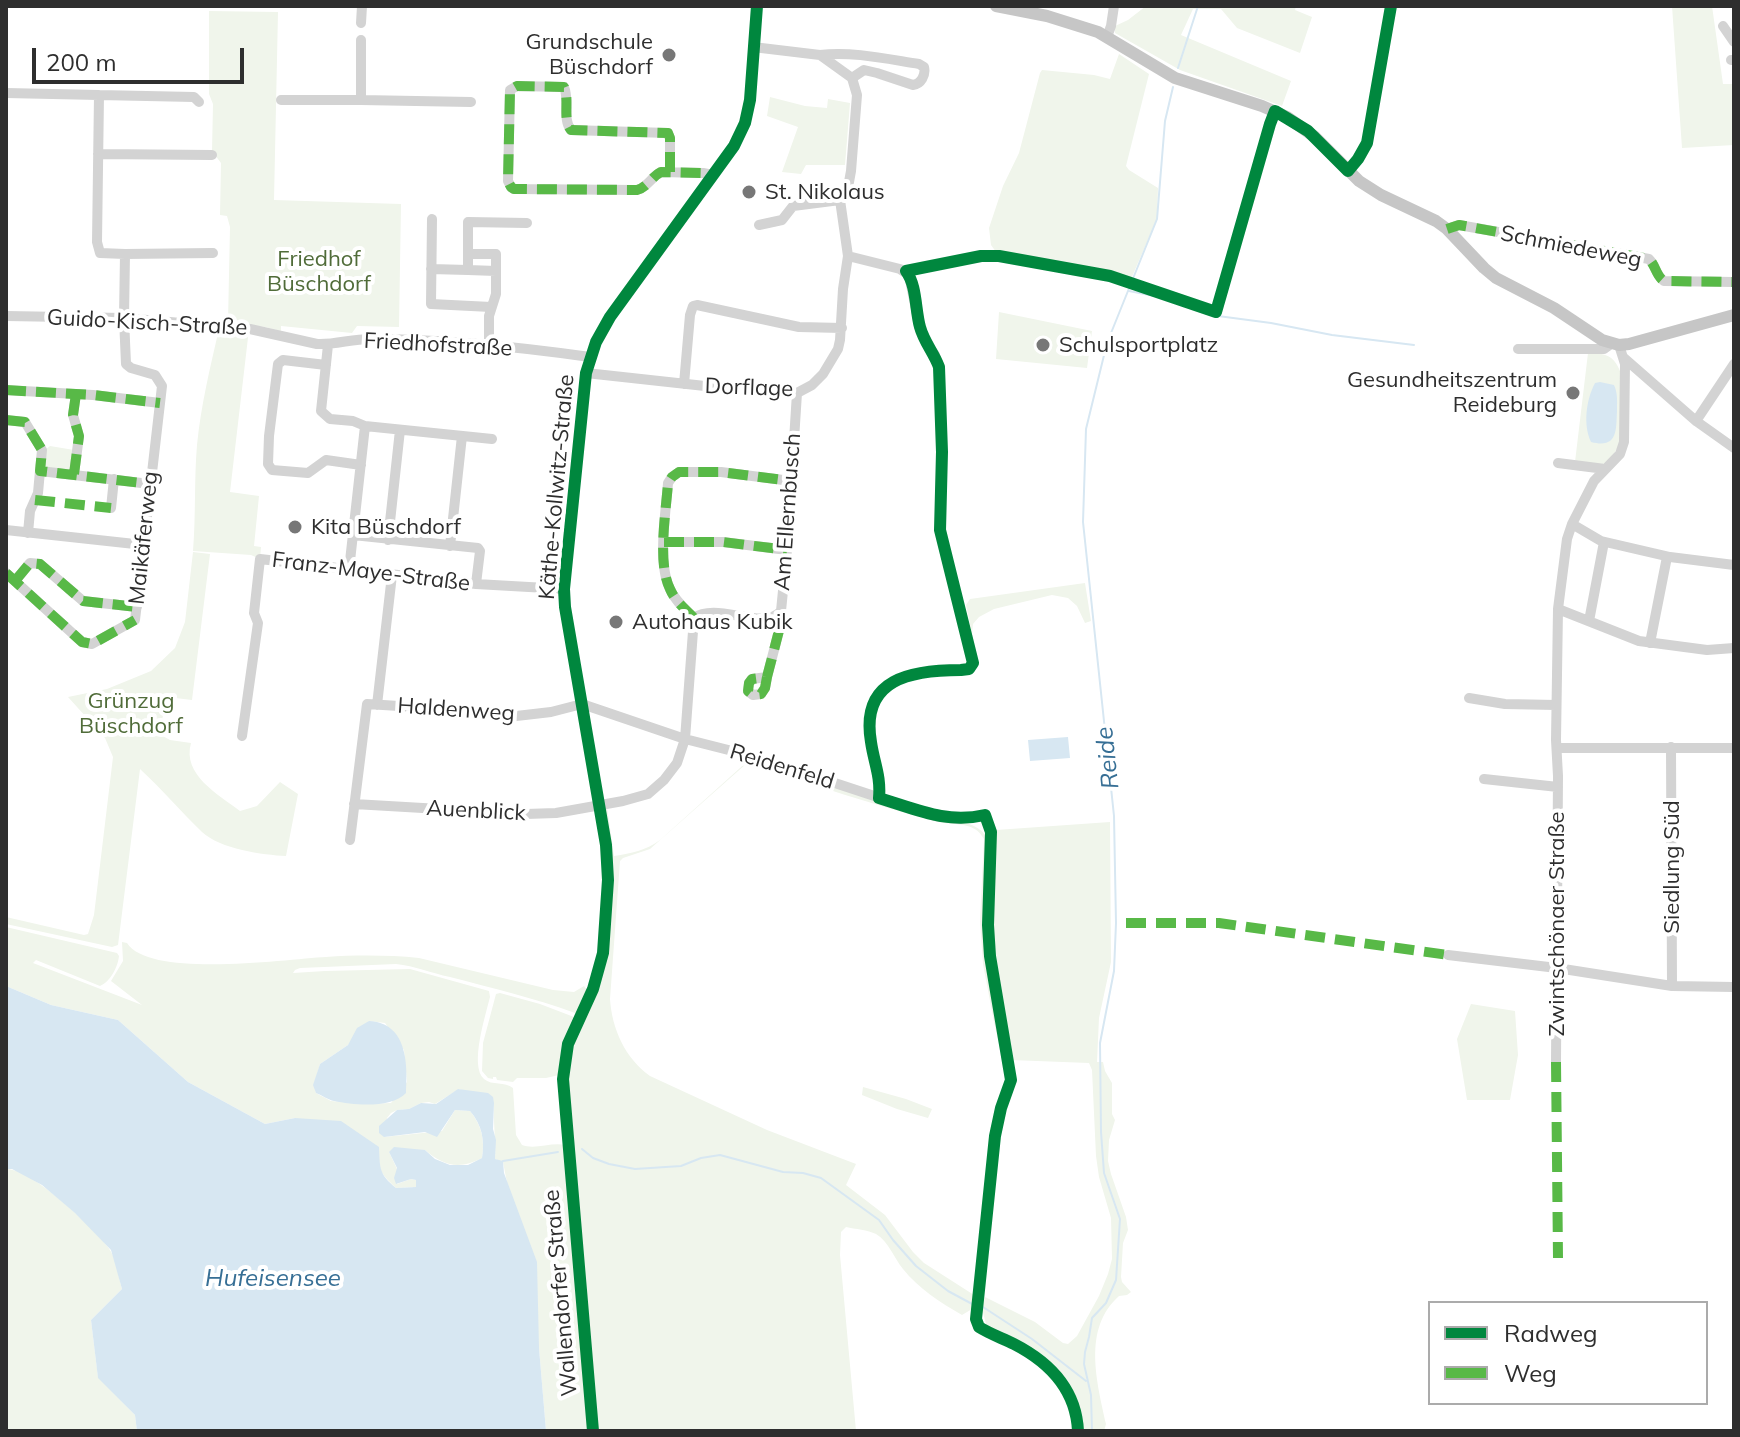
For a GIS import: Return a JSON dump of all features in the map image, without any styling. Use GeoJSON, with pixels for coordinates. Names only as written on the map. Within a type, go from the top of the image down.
{"type":"FeatureCollection","features":[{"type":"Feature","properties":{"kind":"main road"},"geometry":{"type":"LineString","coordinates":[[996,6],[1067,21],[1107,37],[1175,78],[1287,117],[1315,137],[1359,181],[1447,229],[1496,278],[1554,308],[1591,334],[1615,344],[1734,315]]}},
{"type":"Feature","properties":{"kind":"street"},"geometry":{"type":"LineString","coordinates":[[361,23],[362,6]]}},
{"type":"Feature","properties":{"kind":"street","name":"Käthe-Kollwitz-Straße"},"geometry":{"type":"LineString","coordinates":[[570,1152],[564,1086],[565,1057],[593,989],[603,953],[608,880],[606,845],[564,589],[586,373],[596,342],[610,317],[734,146],[745,123],[750,100],[756,25],[754,6]]}},
{"type":"Feature","properties":{"kind":"street"},"geometry":{"type":"LineString","coordinates":[[1107,37],[1114,6]]}},
{"type":"Feature","properties":{"kind":"street"},"geometry":{"type":"LineString","coordinates":[[1348,171],[1364,152],[1367,143],[1391,6]]}},
{"type":"Feature","properties":{"kind":"street"},"geometry":{"type":"LineString","coordinates":[[1723,26],[1734,42]]}},
{"type":"Feature","properties":{"kind":"street"},"geometry":{"type":"LineString","coordinates":[[361,40],[361,100]]}},
{"type":"Feature","properties":{"kind":"street"},"geometry":{"type":"LineString","coordinates":[[753,47],[919,64],[925,71],[920,82],[913,85],[864,70],[852,78],[820,55]]}},
{"type":"Feature","properties":{"kind":"street","name":"Dorflage"},"geometry":{"type":"LineString","coordinates":[[586,373],[769,393],[797,393],[823,374],[838,349],[842,328],[848,256],[840,200],[849,182],[853,157],[857,95],[852,78]]}},
{"type":"Feature","properties":{"kind":"street"},"geometry":{"type":"LineString","coordinates":[[670,172],[670,138],[665,131],[571,130],[567,124],[567,92],[564,87],[517,86],[510,90],[508,181],[514,189],[637,190],[644,188],[656,174],[713,175]]}},
{"type":"Feature","properties":{"kind":"street"},"geometry":{"type":"LineString","coordinates":[[6,93],[194,97],[199,102]]}},
{"type":"Feature","properties":{"kind":"street"},"geometry":{"type":"LineString","coordinates":[[99,95],[97,242],[100,253],[213,253]]}},
{"type":"Feature","properties":{"kind":"street"},"geometry":{"type":"LineString","coordinates":[[281,100],[471,102]]}},
{"type":"Feature","properties":{"kind":"street"},"geometry":{"type":"LineString","coordinates":[[98,154],[212,155]]}},
{"type":"Feature","properties":{"kind":"street"},"geometry":{"type":"LineString","coordinates":[[759,225],[782,220],[793,206],[840,200]]}},
{"type":"Feature","properties":{"kind":"street"},"geometry":{"type":"LineString","coordinates":[[432,219],[431,304],[491,307]]}},
{"type":"Feature","properties":{"kind":"street"},"geometry":{"type":"LineString","coordinates":[[468,270],[468,222],[527,223]]}},
{"type":"Feature","properties":{"kind":"street","name":"Schmiedeweg"},"geometry":{"type":"LineString","coordinates":[[1447,229],[1459,225],[1649,259],[1659,279],[1664,281],[1734,282]]}},
{"type":"Feature","properties":{"kind":"street"},"geometry":{"type":"LineString","coordinates":[[6,390],[160,403],[162,386],[155,375],[126,364],[125,254]]}},
{"type":"Feature","properties":{"kind":"street"},"geometry":{"type":"LineString","coordinates":[[468,254],[496,254],[496,294],[489,316],[489,346]]}},
{"type":"Feature","properties":{"kind":"street"},"geometry":{"type":"LineString","coordinates":[[848,256],[900,269],[909,275],[920,329],[939,367],[941,427]]}},
{"type":"Feature","properties":{"kind":"street"},"geometry":{"type":"LineString","coordinates":[[431,269],[496,271]]}},
{"type":"Feature","properties":{"kind":"street"},"geometry":{"type":"LineString","coordinates":[[684,384],[693,306],[701,305],[799,327],[842,328]]}},
{"type":"Feature","properties":{"kind":"street","name":"Guido-Kisch-Straße"},"geometry":{"type":"LineString","coordinates":[[6,316],[124,318],[250,329],[287,337]]}},
{"type":"Feature","properties":{"kind":"street","name":"Friedhofstraße"},"geometry":{"type":"LineString","coordinates":[[287,337],[328,345],[377,339],[489,346],[590,357]]}},
{"type":"Feature","properties":{"kind":"street"},"geometry":{"type":"LineString","coordinates":[[1518,349],[1604,349],[1615,344]]}},
{"type":"Feature","properties":{"kind":"street","name":"Zwintschönaer Straße"},"geometry":{"type":"LineString","coordinates":[[1556,1062],[1558,609],[1567,539],[1572,524],[1594,481],[1620,454],[1624,442],[1624,358],[1615,344]]}},
{"type":"Feature","properties":{"kind":"street"},"geometry":{"type":"LineString","coordinates":[[328,345],[321,411],[330,419],[353,421],[365,426],[492,439]]}},
{"type":"Feature","properties":{"kind":"street"},"geometry":{"type":"LineString","coordinates":[[1624,358],[1696,421],[1734,448]]}},
{"type":"Feature","properties":{"kind":"street"},"geometry":{"type":"LineString","coordinates":[[326,365],[283,360],[278,364],[268,464],[272,470],[308,473],[326,460],[361,465]]}},
{"type":"Feature","properties":{"kind":"street"},"geometry":{"type":"LineString","coordinates":[[1696,421],[1734,364]]}},
{"type":"Feature","properties":{"kind":"street","name":"Am Ellernbusch"},"geometry":{"type":"LineString","coordinates":[[694,618],[704,613],[769,619],[781,611],[797,393]]}},
{"type":"Feature","properties":{"kind":"street"},"geometry":{"type":"LineString","coordinates":[[74,474],[79,436],[73,415],[76,394]]}},
{"type":"Feature","properties":{"kind":"street","name":"Maikäferweg"},"geometry":{"type":"LineString","coordinates":[[10,577],[82,642],[92,644],[135,620],[160,403]]}},
{"type":"Feature","properties":{"kind":"street"},"geometry":{"type":"LineString","coordinates":[[6,420],[25,422],[42,450],[38,493],[30,511],[28,533]]}},
{"type":"Feature","properties":{"kind":"street"},"geometry":{"type":"LineString","coordinates":[[349,570],[365,426]]}},
{"type":"Feature","properties":{"kind":"street"},"geometry":{"type":"LineString","coordinates":[[388,540],[400,430]]}},
{"type":"Feature","properties":{"kind":"street"},"geometry":{"type":"LineString","coordinates":[[450,546],[462,436]]}},
{"type":"Feature","properties":{"kind":"street"},"geometry":{"type":"LineString","coordinates":[[1558,463],[1605,469]]}},
{"type":"Feature","properties":{"kind":"street"},"geometry":{"type":"LineString","coordinates":[[40,471],[150,484]]}},
{"type":"Feature","properties":{"kind":"street"},"geometry":{"type":"LineString","coordinates":[[685,739],[694,618],[670,590],[664,566],[668,483],[679,472],[721,472],[791,481]]}},
{"type":"Feature","properties":{"kind":"street"},"geometry":{"type":"LineString","coordinates":[[111,508],[114,479]]}},
{"type":"Feature","properties":{"kind":"street"},"geometry":{"type":"LineString","coordinates":[[1572,524],[1604,542],[1667,557],[1734,565]]}},
{"type":"Feature","properties":{"kind":"street"},"geometry":{"type":"LineString","coordinates":[[6,530],[144,545]]}},
{"type":"Feature","properties":{"kind":"street"},"geometry":{"type":"LineString","coordinates":[[353,535],[478,548],[476,584]]}},
{"type":"Feature","properties":{"kind":"street"},"geometry":{"type":"LineString","coordinates":[[664,542],[723,542],[787,550]]}},
{"type":"Feature","properties":{"kind":"street"},"geometry":{"type":"LineString","coordinates":[[1589,621],[1604,542]]}},
{"type":"Feature","properties":{"kind":"street"},"geometry":{"type":"LineString","coordinates":[[1650,643],[1667,557]]}},
{"type":"Feature","properties":{"kind":"street","name":"Franz-Maye-Straße"},"geometry":{"type":"LineString","coordinates":[[242,736],[258,623],[254,613],[260,559],[476,584],[564,589]]}},
{"type":"Feature","properties":{"kind":"street"},"geometry":{"type":"LineString","coordinates":[[10,577],[30,563],[40,564],[83,601],[137,607]]}},
{"type":"Feature","properties":{"kind":"street"},"geometry":{"type":"LineString","coordinates":[[350,840],[367,704],[377,705],[392,575]]}},
{"type":"Feature","properties":{"kind":"street"},"geometry":{"type":"LineString","coordinates":[[1558,609],[1639,641],[1707,650],[1734,648]]}},
{"type":"Feature","properties":{"kind":"street"},"geometry":{"type":"LineString","coordinates":[[767,677],[781,623],[776,616]]}},
{"type":"Feature","properties":{"kind":"street"},"geometry":{"type":"LineString","coordinates":[[1469,698],[1505,704],[1556,705]]}},
{"type":"Feature","properties":{"kind":"street","name":"Haldenweg"},"geometry":{"type":"LineString","coordinates":[[377,705],[495,712],[499,718],[551,712],[582,704]]}},
{"type":"Feature","properties":{"kind":"street","name":"Reidenfeld"},"geometry":{"type":"LineString","coordinates":[[582,704],[935,816],[959,819],[985,815]]}},
{"type":"Feature","properties":{"kind":"street","name":"Auenblick"},"geometry":{"type":"LineString","coordinates":[[354,804],[526,814],[556,813],[623,801],[648,794],[664,780],[677,763],[685,739]]}},
{"type":"Feature","properties":{"kind":"street","name":"Siedlung Süd"},"geometry":{"type":"LineString","coordinates":[[1671,747],[1672,986]]}},
{"type":"Feature","properties":{"kind":"street"},"geometry":{"type":"LineString","coordinates":[[1558,748],[1734,748]]}},
{"type":"Feature","properties":{"kind":"street","name":"Zwintschönaer Straße"},"geometry":{"type":"LineString","coordinates":[[1484,779],[1558,787]]}},
{"type":"Feature","properties":{"kind":"street"},"geometry":{"type":"LineString","coordinates":[[1448,955],[1672,986],[1734,987]]}},
{"type":"Feature","properties":{"kind":"street","name":"Wallendorfer Straße"},"geometry":{"type":"LineString","coordinates":[[570,1152],[593,1431]]}},
{"type":"Feature","properties":{"kind":"green space"},"geometry":{"type":"Polygon","coordinates":[[[1146,6],[1296,6],[1295,10],[1312,17],[1300,53],[1237,28],[1221,9],[1193,9],[1181,35],[1291,81],[1282,106],[1180,70],[1115,33],[1115,26],[1146,6]]]}},
{"type":"Feature","properties":{"kind":"green space"},"geometry":{"type":"Polygon","coordinates":[[[1672,6],[1712,6],[1723,84],[1734,84],[1734,145],[1682,148],[1672,6]]]}},
{"type":"Feature","properties":{"kind":"green space","name":"Friedhof Büschdorf"},"geometry":{"type":"Polygon","coordinates":[[[209,11],[278,12],[274,200],[401,204],[399,327],[357,326],[352,333],[281,326],[281,331],[228,322],[230,227],[227,216],[220,215],[221,163],[212,151],[209,11]]]}},
{"type":"Feature","properties":{"kind":"green space"},"geometry":{"type":"Polygon","coordinates":[[[1119,54],[1149,74],[1126,166],[1158,188],[1157,219],[1131,279],[999,256],[991,245],[989,228],[1003,186],[1019,153],[1040,73],[1042,70],[1110,79],[1119,54]]]}},
{"type":"Feature","properties":{"kind":"green space"},"geometry":{"type":"Polygon","coordinates":[[[770,97],[827,108],[828,99],[850,103],[845,165],[806,165],[801,174],[782,172],[798,127],[767,116],[770,97]]]}},
{"type":"Feature","properties":{"kind":"green space","name":"Schulsportplatz"},"geometry":{"type":"Polygon","coordinates":[[[999,312],[1092,331],[1087,368],[996,359],[999,312]]]}},
{"type":"Feature","properties":{"kind":"green space"},"geometry":{"type":"Polygon","coordinates":[[[219,329],[249,329],[230,492],[259,496],[254,546],[261,547],[260,559],[251,555],[193,551],[199,430],[219,329]]]}},
{"type":"Feature","properties":{"kind":"green space"},"geometry":{"type":"Polygon","coordinates":[[[1588,353],[1608,356],[1620,371],[1621,443],[1608,462],[1603,464],[1575,462],[1588,353]]]}},
{"type":"Feature","properties":{"kind":"green space"},"geometry":{"type":"Polygon","coordinates":[[[50,446],[74,450],[71,470],[49,469],[44,464],[45,450],[50,446]]]}},
{"type":"Feature","properties":{"kind":"green space","name":"Grünzug Büschdorf"},"geometry":{"type":"Polygon","coordinates":[[[193,552],[210,554],[192,700],[167,697],[159,734],[170,740],[191,743],[192,765],[197,774],[240,811],[257,806],[280,782],[298,794],[286,856],[242,850],[210,838],[140,769],[118,945],[112,947],[6,924],[6,917],[88,934],[94,915],[113,757],[105,738],[68,697],[107,689],[151,671],[175,648],[185,622],[193,552]]]}},
{"type":"Feature","properties":{"kind":"green space"},"geometry":{"type":"Polygon","coordinates":[[[1085,583],[1091,621],[1085,623],[1077,606],[1068,598],[1052,595],[994,609],[979,617],[973,624],[972,634],[966,605],[970,599],[1085,583]]]}},
{"type":"Feature","properties":{"kind":"green space"},"geometry":{"type":"Polygon","coordinates":[[[750,759],[965,822],[985,835],[988,844],[983,920],[1009,1078],[998,1110],[990,1152],[995,1118],[1006,1075],[983,964],[980,921],[984,839],[975,829],[965,825],[940,822],[892,809],[746,764],[650,849],[620,861],[610,999],[621,1042],[633,1061],[650,1076],[767,1130],[856,1164],[846,1185],[885,1215],[924,1263],[974,1295],[972,1309],[962,1315],[946,1305],[909,1276],[881,1237],[846,1227],[841,1232],[840,1255],[856,1431],[598,1431],[567,1080],[576,1033],[596,991],[608,944],[605,811],[607,807],[614,856],[633,853],[660,840],[750,759]]]}},
{"type":"Feature","properties":{"kind":"green space"},"geometry":{"type":"Polygon","coordinates":[[[1110,822],[1111,962],[1099,1018],[1097,1062],[1103,1062],[1112,1083],[1112,1114],[1115,1120],[1109,1140],[1108,1161],[1126,1217],[1128,1230],[1123,1243],[1121,1277],[1131,1292],[1119,1296],[1107,1309],[1096,1340],[1096,1374],[1106,1424],[1104,1431],[1079,1431],[1076,1411],[1062,1379],[1038,1356],[988,1331],[982,1309],[985,1297],[1035,1322],[1068,1344],[1077,1336],[1099,1296],[1112,1259],[1111,1218],[1096,1156],[1092,1070],[1089,1063],[1011,1060],[992,925],[996,830],[1110,822]]]}},
{"type":"Feature","properties":{"kind":"green space"},"geometry":{"type":"Polygon","coordinates":[[[6,927],[117,953],[115,969],[100,986],[36,960],[33,963],[142,1005],[111,981],[123,961],[122,942],[141,954],[162,961],[190,964],[396,956],[419,958],[553,990],[574,992],[584,986],[588,991],[559,1075],[517,1078],[513,1082],[488,1078],[482,1071],[483,1043],[496,994],[540,1004],[574,1017],[575,1013],[396,964],[300,968],[293,973],[410,969],[489,991],[478,1052],[480,1072],[487,1081],[513,1088],[516,1135],[522,1145],[565,1145],[589,1431],[546,1431],[539,1348],[503,1162],[495,1159],[494,1103],[459,1089],[435,1104],[421,1103],[391,1113],[387,1118],[384,1137],[442,1131],[455,1110],[470,1111],[483,1139],[482,1158],[459,1165],[445,1163],[425,1150],[389,1152],[397,1169],[397,1184],[416,1180],[416,1187],[396,1188],[381,1170],[378,1147],[295,1118],[265,1124],[188,1082],[118,1020],[51,1005],[6,986],[6,927]],[[369,1021],[348,1045],[320,1064],[314,1085],[316,1093],[331,1101],[391,1103],[407,1082],[404,1050],[385,1023],[369,1021]]]}},
{"type":"Feature","properties":{"kind":"green space"},"geometry":{"type":"Polygon","coordinates":[[[1471,1004],[1515,1011],[1518,1055],[1510,1100],[1467,1100],[1457,1039],[1471,1004]]]}},
{"type":"Feature","properties":{"kind":"green space"},"geometry":{"type":"Polygon","coordinates":[[[863,1087],[932,1109],[928,1118],[897,1109],[862,1095],[863,1087]]]}},
{"type":"Feature","properties":{"kind":"green space"},"geometry":{"type":"Polygon","coordinates":[[[6,1169],[30,1178],[61,1200],[111,1251],[122,1289],[91,1320],[98,1377],[135,1415],[137,1431],[6,1431],[6,1169]]]}},
{"type":"Feature","properties":{"kind":"water"},"geometry":{"type":"Polygon","coordinates":[[[1595,383],[1614,385],[1617,401],[1614,436],[1606,443],[1591,442],[1586,420],[1592,390],[1595,383]]]}},
{"type":"Feature","properties":{"kind":"water"},"geometry":{"type":"Polygon","coordinates":[[[1068,737],[1070,758],[1030,761],[1028,740],[1068,737]]]}},
{"type":"Feature","properties":{"kind":"water","name":"Hufeisensee"},"geometry":{"type":"Polygon","coordinates":[[[6,986],[51,1005],[118,1020],[188,1082],[265,1124],[295,1118],[341,1121],[379,1147],[382,1170],[396,1188],[416,1187],[416,1180],[396,1184],[397,1168],[389,1152],[394,1147],[425,1150],[435,1159],[450,1165],[468,1165],[482,1158],[482,1133],[470,1111],[455,1110],[437,1137],[425,1132],[384,1137],[379,1133],[379,1126],[397,1110],[421,1103],[436,1104],[458,1089],[488,1093],[493,1097],[495,1159],[503,1161],[504,1173],[537,1262],[539,1348],[546,1431],[137,1431],[135,1415],[98,1378],[91,1320],[122,1289],[111,1250],[42,1185],[12,1169],[6,1169],[6,986]]]}},
{"type":"Feature","properties":{"kind":"water"},"geometry":{"type":"Polygon","coordinates":[[[369,1021],[382,1023],[398,1037],[405,1058],[406,1093],[382,1104],[352,1104],[316,1093],[313,1085],[320,1064],[348,1045],[357,1028],[369,1021]]]}},
{"type":"Feature","properties":{"kind":"waterway","name":"Reide"},"geometry":{"type":"LineString","coordinates":[[1178,68],[1198,6]]}},
{"type":"Feature","properties":{"kind":"waterway","name":"Reide"},"geometry":{"type":"LineString","coordinates":[[1092,1431],[1085,1352],[1092,1318],[1106,1303],[1116,1280],[1120,1219],[1104,1173],[1101,1132],[1100,1043],[1114,971],[1116,923],[1114,816],[1083,522],[1086,429],[1107,343],[1157,219],[1165,121],[1173,87]]}},
{"type":"Feature","properties":{"kind":"waterway"},"geometry":{"type":"LineString","coordinates":[[1132,284],[1140,287]]}},
{"type":"Feature","properties":{"kind":"waterway"},"geometry":{"type":"LineString","coordinates":[[1129,291],[1170,299],[1208,312]]}},
{"type":"Feature","properties":{"kind":"waterway"},"geometry":{"type":"LineString","coordinates":[[1218,316],[1414,345]]}},
{"type":"Feature","properties":{"kind":"waterway"},"geometry":{"type":"LineString","coordinates":[[582,1149],[593,1158],[635,1169],[681,1166],[720,1155],[783,1172],[821,1178],[879,1220],[916,1266],[948,1291],[974,1305]]}},
{"type":"Feature","properties":{"kind":"waterway"},"geometry":{"type":"LineString","coordinates":[[503,1161],[558,1152]]}},
{"type":"Feature","properties":{"kind":"waterway"},"geometry":{"type":"LineString","coordinates":[[983,1307],[1032,1339],[1086,1381]]}},
{"type":"Feature","properties":{"kind":"marked path"},"geometry":{"type":"LineString","coordinates":[[670,172],[668,133],[571,130],[564,87],[517,86],[510,90],[508,181],[514,189],[637,190],[661,172],[713,175]]}},
{"type":"Feature","properties":{"kind":"marked path"},"geometry":{"type":"LineString","coordinates":[[1447,229],[1459,225],[1649,259],[1664,281],[1734,282]]}},
{"type":"Feature","properties":{"kind":"marked path"},"geometry":{"type":"LineString","coordinates":[[6,390],[160,403]]}},
{"type":"Feature","properties":{"kind":"marked path"},"geometry":{"type":"LineString","coordinates":[[74,474],[79,436],[73,415],[76,394]]}},
{"type":"Feature","properties":{"kind":"marked path"},"geometry":{"type":"LineString","coordinates":[[6,420],[25,422],[42,450],[40,471],[150,484]]}},
{"type":"Feature","properties":{"kind":"marked path"},"geometry":{"type":"LineString","coordinates":[[694,618],[672,593],[664,566],[664,522],[668,483],[672,477],[679,472],[721,472],[791,481]]}},
{"type":"Feature","properties":{"kind":"marked path"},"geometry":{"type":"LineString","coordinates":[[35,500],[111,508]]}},
{"type":"Feature","properties":{"kind":"marked path"},"geometry":{"type":"LineString","coordinates":[[664,542],[723,542],[787,550]]}},
{"type":"Feature","properties":{"kind":"marked path"},"geometry":{"type":"LineString","coordinates":[[15,581],[30,563],[40,564],[83,601],[137,607]]}},
{"type":"Feature","properties":{"kind":"marked path"},"geometry":{"type":"LineString","coordinates":[[6,573],[82,642],[92,644],[135,620]]}},
{"type":"Feature","properties":{"kind":"marked path"},"geometry":{"type":"LineString","coordinates":[[767,677],[761,694],[753,695],[748,691],[752,679],[767,677],[781,623],[776,616]]}},
{"type":"Feature","properties":{"kind":"marked path"},"geometry":{"type":"LineString","coordinates":[[1126,923],[1219,923],[1448,955]]}},
{"type":"Feature","properties":{"kind":"marked path"},"geometry":{"type":"LineString","coordinates":[[1556,1062],[1558,1258]]}},
{"type":"Feature","properties":{"kind":"cycle path"},"geometry":{"type":"LineString","coordinates":[[593,1431],[563,1079],[568,1044],[593,989],[603,953],[608,880],[606,845],[564,589],[586,373],[596,342],[610,317],[734,146],[745,123],[750,100],[757,6]]}},
{"type":"Feature","properties":{"kind":"cycle path"},"geometry":{"type":"LineString","coordinates":[[1078,1431],[1072,1402],[1049,1368],[1027,1351],[979,1327],[976,1319],[995,1136],[1011,1080],[990,956],[991,832],[985,815],[944,816],[879,798],[870,721],[874,704],[882,691],[908,676],[969,669],[973,663],[940,530],[942,452],[939,367],[922,332],[914,291],[906,271],[981,256],[999,256],[1110,276],[1216,312],[1275,111],[1308,131],[1348,171],[1367,143],[1391,6]]}},
{"type":"Feature","properties":{"kind":"place","name":"Grundschule Büschdorf"},"geometry":{"type":"Point","coordinates":[669,55]}},
{"type":"Feature","properties":{"kind":"place","name":"St. Nikolaus"},"geometry":{"type":"Point","coordinates":[749,192]}},
{"type":"Feature","properties":{"kind":"place","name":"Schulsportplatz"},"geometry":{"type":"Point","coordinates":[1043,345]}},
{"type":"Feature","properties":{"kind":"place","name":"Gesundheitszentrum Reideburg"},"geometry":{"type":"Point","coordinates":[1573,393]}},
{"type":"Feature","properties":{"kind":"place","name":"Kita Büschdorf"},"geometry":{"type":"Point","coordinates":[295,527]}},
{"type":"Feature","properties":{"kind":"place","name":"Autohaus Kubik"},"geometry":{"type":"Point","coordinates":[616,622]}}]}
